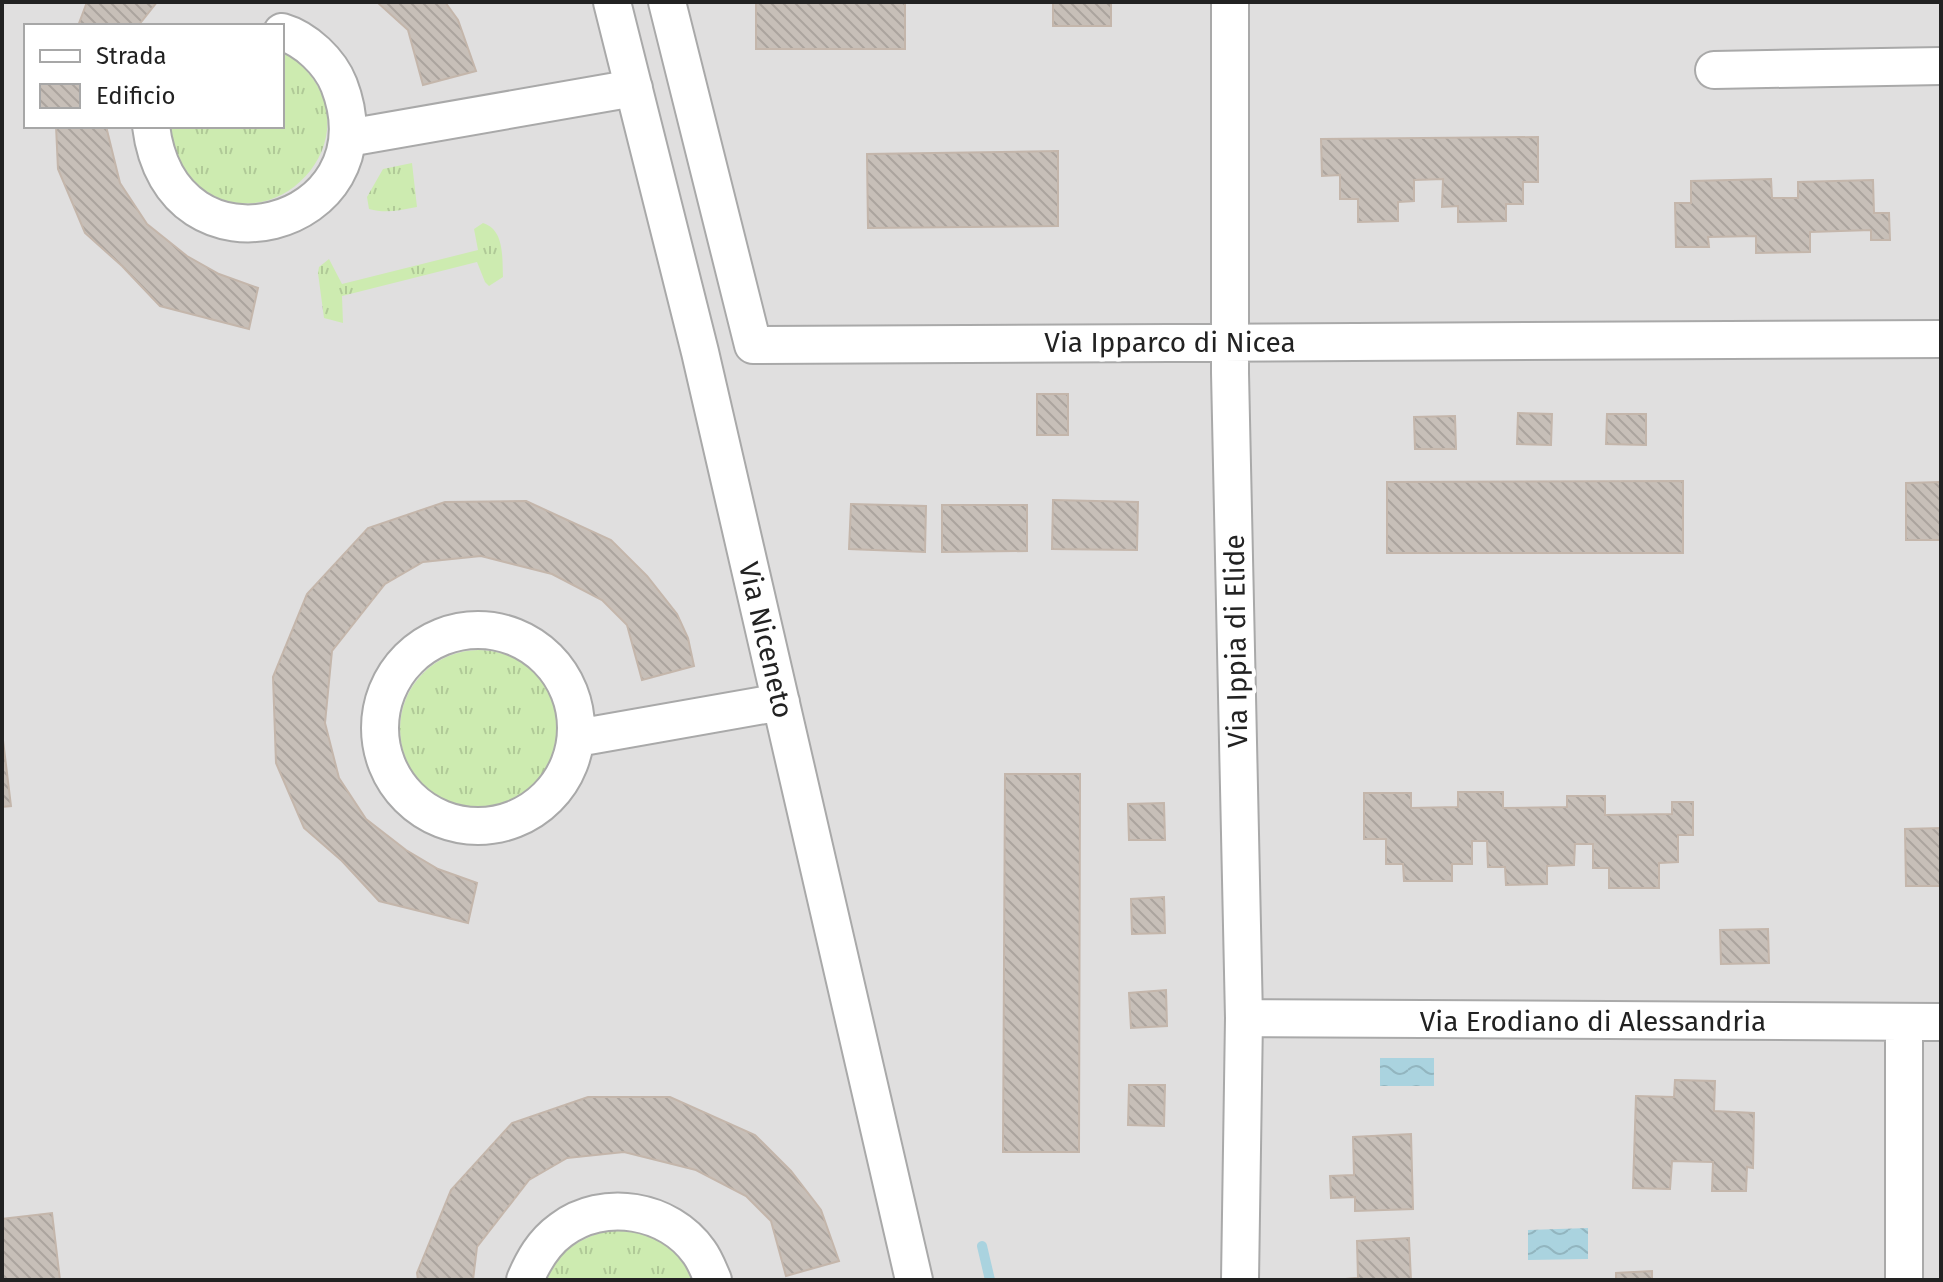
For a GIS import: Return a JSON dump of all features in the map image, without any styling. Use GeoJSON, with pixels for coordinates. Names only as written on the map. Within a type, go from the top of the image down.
{"type":"FeatureCollection","features":[{"type":"Feature","properties":{"kind":"street","name":"Via Niceneto"},"geometry":{"type":"LineString","coordinates":[[612,2],[700,352],[914,1280]]}},
{"type":"Feature","properties":{"kind":"street"},"geometry":{"type":"LineString","coordinates":[[667,2],[753,345]]}},
{"type":"Feature","properties":{"kind":"street","name":"Via Ippia di Elide"},"geometry":{"type":"LineString","coordinates":[[1230,2],[1230,341],[1244,1018],[1240,1280]]}},
{"type":"Feature","properties":{"kind":"street"},"geometry":{"type":"LineString","coordinates":[[151,128],[157,160],[173,188],[198,210],[228,222],[261,224],[292,215],[319,196],[338,170],[348,138],[347,106],[335,76],[315,51],[284,33]]}},
{"type":"Feature","properties":{"kind":"street"},"geometry":{"type":"LineString","coordinates":[[1714,70],[1941,66]]}},
{"type":"Feature","properties":{"kind":"street"},"geometry":{"type":"LineString","coordinates":[[348,138],[634,88]]}},
{"type":"Feature","properties":{"kind":"street","name":"Via Ipparco di Nicea"},"geometry":{"type":"LineString","coordinates":[[700,352],[753,345],[1941,339]]}},
{"type":"Feature","properties":{"kind":"street"},"geometry":{"type":"LineString","coordinates":[[484,629],[515,635],[542,652],[563,676],[575,706],[577,738],[568,770],[549,797],[522,816],[491,826],[457,825],[427,812],[402,791],[386,762],[380,729],[384,697],[400,668],[422,646],[451,632],[484,629]]}},
{"type":"Feature","properties":{"kind":"street"},"geometry":{"type":"LineString","coordinates":[[577,738],[781,702]]}},
{"type":"Feature","properties":{"kind":"street","name":"Via Erodiano di Alessandria"},"geometry":{"type":"LineString","coordinates":[[1244,1018],[1941,1022]]}},
{"type":"Feature","properties":{"kind":"street"},"geometry":{"type":"LineString","coordinates":[[1904,1023],[1904,1280]]}},
{"type":"Feature","properties":{"kind":"street"},"geometry":{"type":"LineString","coordinates":[[525,1280],[539,1251],[561,1229],[588,1215],[619,1211],[650,1215],[677,1230],[699,1252],[713,1280]]}},
{"type":"Feature","properties":{"kind":"shaded area"},"geometry":{"type":"Polygon","coordinates":[[[2,2],[1941,2],[1941,1280],[2,1280],[2,2]]]}},
{"type":"Feature","properties":{"kind":"green space"},"geometry":{"type":"Polygon","coordinates":[[[284,53],[310,75],[327,111],[326,136],[317,160],[302,180],[282,195],[258,203],[233,202],[207,192],[181,167],[169,128],[284,128],[284,53]]]}},
{"type":"Feature","properties":{"kind":"green space"},"geometry":{"type":"Polygon","coordinates":[[[412,163],[417,207],[387,211],[369,209],[367,197],[383,169],[412,163]]]}},
{"type":"Feature","properties":{"kind":"green space"},"geometry":{"type":"Polygon","coordinates":[[[483,223],[499,238],[502,253],[503,277],[489,286],[477,262],[342,296],[343,323],[324,318],[318,273],[319,267],[329,259],[342,284],[478,250],[474,229],[483,223]]]}},
{"type":"Feature","properties":{"kind":"green space"},"geometry":{"type":"Polygon","coordinates":[[[479,650],[509,656],[535,673],[552,699],[558,729],[552,759],[535,785],[509,802],[479,808],[449,802],[423,785],[406,759],[400,729],[406,699],[423,673],[449,656],[479,650]]]}},
{"type":"Feature","properties":{"kind":"green space"},"geometry":{"type":"Polygon","coordinates":[[[609,1230],[638,1232],[660,1240],[677,1256],[694,1280],[546,1280],[556,1261],[571,1247],[609,1230]]]}},
{"type":"Feature","properties":{"kind":"water"},"geometry":{"type":"Polygon","coordinates":[[[1380,1058],[1434,1058],[1434,1086],[1380,1086],[1380,1058]]]}},
{"type":"Feature","properties":{"kind":"water"},"geometry":{"type":"Polygon","coordinates":[[[1588,1228],[1588,1259],[1528,1260],[1528,1230],[1588,1228]]]}},
{"type":"Feature","properties":{"kind":"building"},"geometry":{"type":"Polygon","coordinates":[[[87,2],[157,2],[140,24],[79,24],[87,2]]]}},
{"type":"Feature","properties":{"kind":"building"},"geometry":{"type":"Polygon","coordinates":[[[377,2],[445,2],[458,20],[476,71],[423,85],[408,30],[377,2]]]}},
{"type":"Feature","properties":{"kind":"building"},"geometry":{"type":"Polygon","coordinates":[[[905,2],[905,49],[756,49],[756,3],[905,2]]]}},
{"type":"Feature","properties":{"kind":"building"},"geometry":{"type":"Polygon","coordinates":[[[1053,2],[1111,2],[1111,26],[1053,26],[1053,2]]]}},
{"type":"Feature","properties":{"kind":"building"},"geometry":{"type":"Polygon","coordinates":[[[56,128],[106,128],[120,183],[147,224],[187,256],[219,274],[258,288],[249,329],[160,306],[85,233],[58,169],[56,128]]]}},
{"type":"Feature","properties":{"kind":"building"},"geometry":{"type":"Polygon","coordinates":[[[1538,137],[1538,182],[1523,182],[1523,204],[1506,204],[1506,221],[1458,222],[1458,206],[1442,207],[1443,179],[1414,180],[1414,201],[1398,202],[1398,221],[1358,222],[1358,199],[1340,199],[1340,175],[1322,176],[1321,139],[1538,137]]]}},
{"type":"Feature","properties":{"kind":"building"},"geometry":{"type":"Polygon","coordinates":[[[1058,151],[1058,226],[868,228],[867,154],[1058,151]]]}},
{"type":"Feature","properties":{"kind":"building"},"geometry":{"type":"Polygon","coordinates":[[[1771,179],[1772,198],[1798,198],[1798,182],[1873,180],[1874,213],[1889,213],[1890,240],[1871,240],[1871,230],[1810,232],[1810,252],[1756,253],[1756,236],[1708,237],[1709,247],[1676,247],[1675,203],[1691,203],[1691,181],[1771,179]]]}},
{"type":"Feature","properties":{"kind":"building"},"geometry":{"type":"Polygon","coordinates":[[[1037,394],[1068,394],[1068,435],[1037,435],[1037,394]]]}},
{"type":"Feature","properties":{"kind":"building"},"geometry":{"type":"Polygon","coordinates":[[[1518,413],[1552,414],[1551,445],[1517,444],[1518,413]]]}},
{"type":"Feature","properties":{"kind":"building"},"geometry":{"type":"Polygon","coordinates":[[[1607,414],[1646,414],[1646,445],[1606,444],[1607,414]]]}},
{"type":"Feature","properties":{"kind":"building"},"geometry":{"type":"Polygon","coordinates":[[[1455,416],[1456,449],[1415,449],[1414,417],[1455,416]]]}},
{"type":"Feature","properties":{"kind":"building"},"geometry":{"type":"Polygon","coordinates":[[[1683,481],[1683,553],[1387,553],[1387,482],[1683,481]]]}},
{"type":"Feature","properties":{"kind":"building"},"geometry":{"type":"Polygon","coordinates":[[[1941,482],[1941,540],[1906,540],[1906,483],[1941,482]]]}},
{"type":"Feature","properties":{"kind":"building"},"geometry":{"type":"Polygon","coordinates":[[[1053,500],[1138,502],[1137,550],[1052,549],[1053,500]]]}},
{"type":"Feature","properties":{"kind":"building"},"geometry":{"type":"Polygon","coordinates":[[[526,501],[611,540],[647,576],[677,614],[688,638],[694,666],[642,680],[627,625],[602,600],[552,574],[481,556],[423,562],[385,584],[332,651],[325,723],[339,778],[366,819],[406,850],[438,869],[477,883],[468,923],[379,901],[342,861],[304,828],[276,763],[273,677],[307,594],[368,528],[445,502],[526,501]]]}},
{"type":"Feature","properties":{"kind":"building"},"geometry":{"type":"Polygon","coordinates":[[[851,504],[926,506],[925,552],[849,549],[851,504]]]}},
{"type":"Feature","properties":{"kind":"building"},"geometry":{"type":"Polygon","coordinates":[[[942,505],[1027,505],[1027,551],[942,552],[942,505]]]}},
{"type":"Feature","properties":{"kind":"building"},"geometry":{"type":"Polygon","coordinates":[[[2,732],[11,806],[2,807],[2,732]]]}},
{"type":"Feature","properties":{"kind":"building"},"geometry":{"type":"Polygon","coordinates":[[[1005,774],[1080,774],[1079,1152],[1003,1152],[1005,774]]]}},
{"type":"Feature","properties":{"kind":"building"},"geometry":{"type":"Polygon","coordinates":[[[1458,792],[1503,792],[1503,808],[1567,807],[1567,796],[1605,796],[1605,815],[1672,814],[1672,802],[1693,802],[1693,835],[1678,835],[1678,862],[1659,863],[1659,888],[1609,888],[1609,868],[1593,868],[1593,844],[1575,844],[1574,865],[1547,866],[1547,884],[1506,885],[1505,867],[1488,867],[1487,841],[1472,841],[1472,864],[1452,864],[1452,881],[1404,881],[1403,864],[1386,864],[1386,839],[1364,839],[1364,793],[1411,793],[1411,808],[1458,807],[1458,792]]]}},
{"type":"Feature","properties":{"kind":"building"},"geometry":{"type":"Polygon","coordinates":[[[1164,803],[1165,840],[1129,840],[1128,804],[1164,803]]]}},
{"type":"Feature","properties":{"kind":"building"},"geometry":{"type":"Polygon","coordinates":[[[1941,828],[1941,886],[1906,886],[1905,829],[1941,828]]]}},
{"type":"Feature","properties":{"kind":"building"},"geometry":{"type":"Polygon","coordinates":[[[1164,897],[1165,933],[1132,934],[1131,899],[1164,897]]]}},
{"type":"Feature","properties":{"kind":"building"},"geometry":{"type":"Polygon","coordinates":[[[1768,929],[1769,963],[1721,964],[1720,930],[1768,929]]]}},
{"type":"Feature","properties":{"kind":"building"},"geometry":{"type":"Polygon","coordinates":[[[1166,990],[1167,1026],[1131,1028],[1129,993],[1166,990]]]}},
{"type":"Feature","properties":{"kind":"building"},"geometry":{"type":"Polygon","coordinates":[[[1675,1080],[1715,1081],[1714,1111],[1754,1113],[1753,1168],[1747,1167],[1746,1191],[1712,1191],[1713,1162],[1672,1161],[1670,1189],[1633,1188],[1636,1096],[1674,1097],[1675,1080]]]}},
{"type":"Feature","properties":{"kind":"building"},"geometry":{"type":"Polygon","coordinates":[[[1129,1085],[1165,1085],[1164,1126],[1128,1125],[1129,1085]]]}},
{"type":"Feature","properties":{"kind":"building"},"geometry":{"type":"Polygon","coordinates":[[[588,1097],[670,1097],[755,1135],[791,1171],[821,1210],[839,1261],[786,1276],[771,1221],[746,1196],[696,1170],[624,1152],[567,1158],[529,1180],[477,1247],[473,1280],[418,1280],[417,1273],[451,1190],[512,1123],[588,1097]]]}},
{"type":"Feature","properties":{"kind":"building"},"geometry":{"type":"Polygon","coordinates":[[[1411,1134],[1413,1209],[1355,1211],[1355,1197],[1331,1198],[1330,1176],[1354,1175],[1353,1137],[1411,1134]]]}},
{"type":"Feature","properties":{"kind":"building"},"geometry":{"type":"Polygon","coordinates":[[[52,1213],[60,1280],[2,1280],[2,1219],[52,1213]]]}},
{"type":"Feature","properties":{"kind":"building"},"geometry":{"type":"Polygon","coordinates":[[[1409,1238],[1411,1280],[1333,1280],[1358,1278],[1357,1241],[1409,1238]]]}},
{"type":"Feature","properties":{"kind":"building"},"geometry":{"type":"Polygon","coordinates":[[[1652,1271],[1652,1280],[1608,1280],[1616,1279],[1616,1273],[1652,1271]]]}},
{"type":"Feature","properties":{"kind":"waterway"},"geometry":{"type":"LineString","coordinates":[[982,1246],[990,1280]]}}]}
